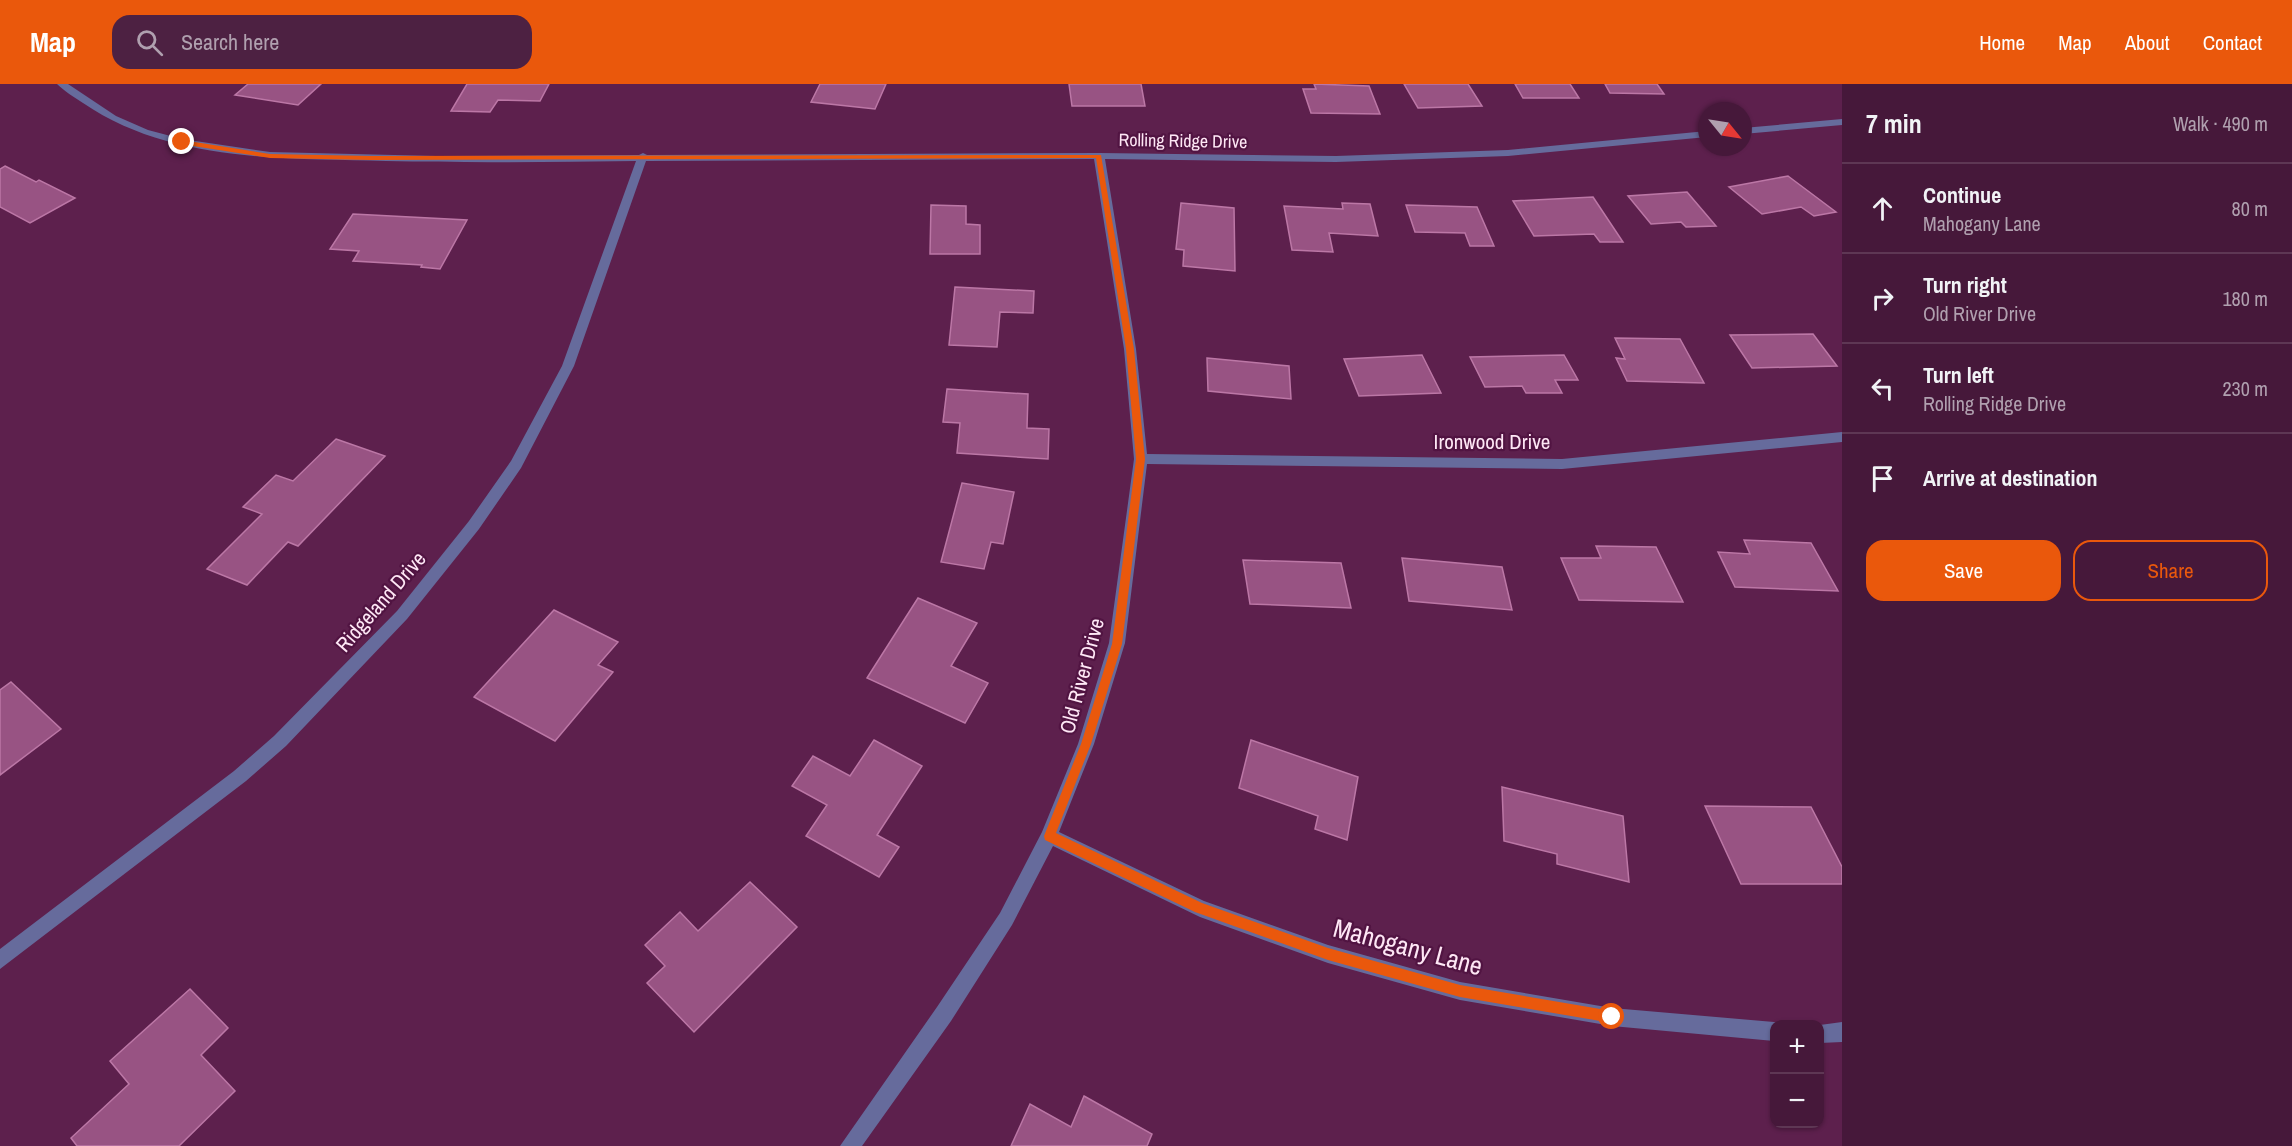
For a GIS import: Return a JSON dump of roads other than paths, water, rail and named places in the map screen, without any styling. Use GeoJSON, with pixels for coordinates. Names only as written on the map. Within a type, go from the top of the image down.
{"type":"FeatureCollection","features":[{"type":"Feature","properties":{"kind":"street","name":"Rolling Ridge Drive"},"geometry":{"type":"LineString","coordinates":[[62,84],[112,118],[144,132],[226,150],[270,156],[371,158],[1099,156],[1336,159],[1508,153],[1698,135]]}},
{"type":"Feature","properties":{"kind":"street"},"geometry":{"type":"LineString","coordinates":[[1752,129],[1842,122]]}},
{"type":"Feature","properties":{"kind":"street","name":"Ridgeland Drive"},"geometry":{"type":"LineString","coordinates":[[0,960],[240,776],[280,741],[402,615],[469,532],[516,464],[568,366],[643,156]]}},
{"type":"Feature","properties":{"kind":"street","name":"Old River Drive"},"geometry":{"type":"LineString","coordinates":[[850,1146],[944,1014],[999,928],[1049,836],[1086,744],[1117,644],[1141,459],[1130,349],[1099,156]]}},
{"type":"Feature","properties":{"kind":"street","name":"Ironwood Drive"},"geometry":{"type":"LineString","coordinates":[[1141,459],[1562,464],[1842,438]]}},
{"type":"Feature","properties":{"kind":"street","name":"Mahogany Lane"},"geometry":{"type":"LineString","coordinates":[[1049,836],[1200,908],[1328,954],[1460,991],[1612,1017],[1770,1032]]}},
{"type":"Feature","properties":{"kind":"street"},"geometry":{"type":"LineString","coordinates":[[1824,1034],[1842,1032]]}}]}
